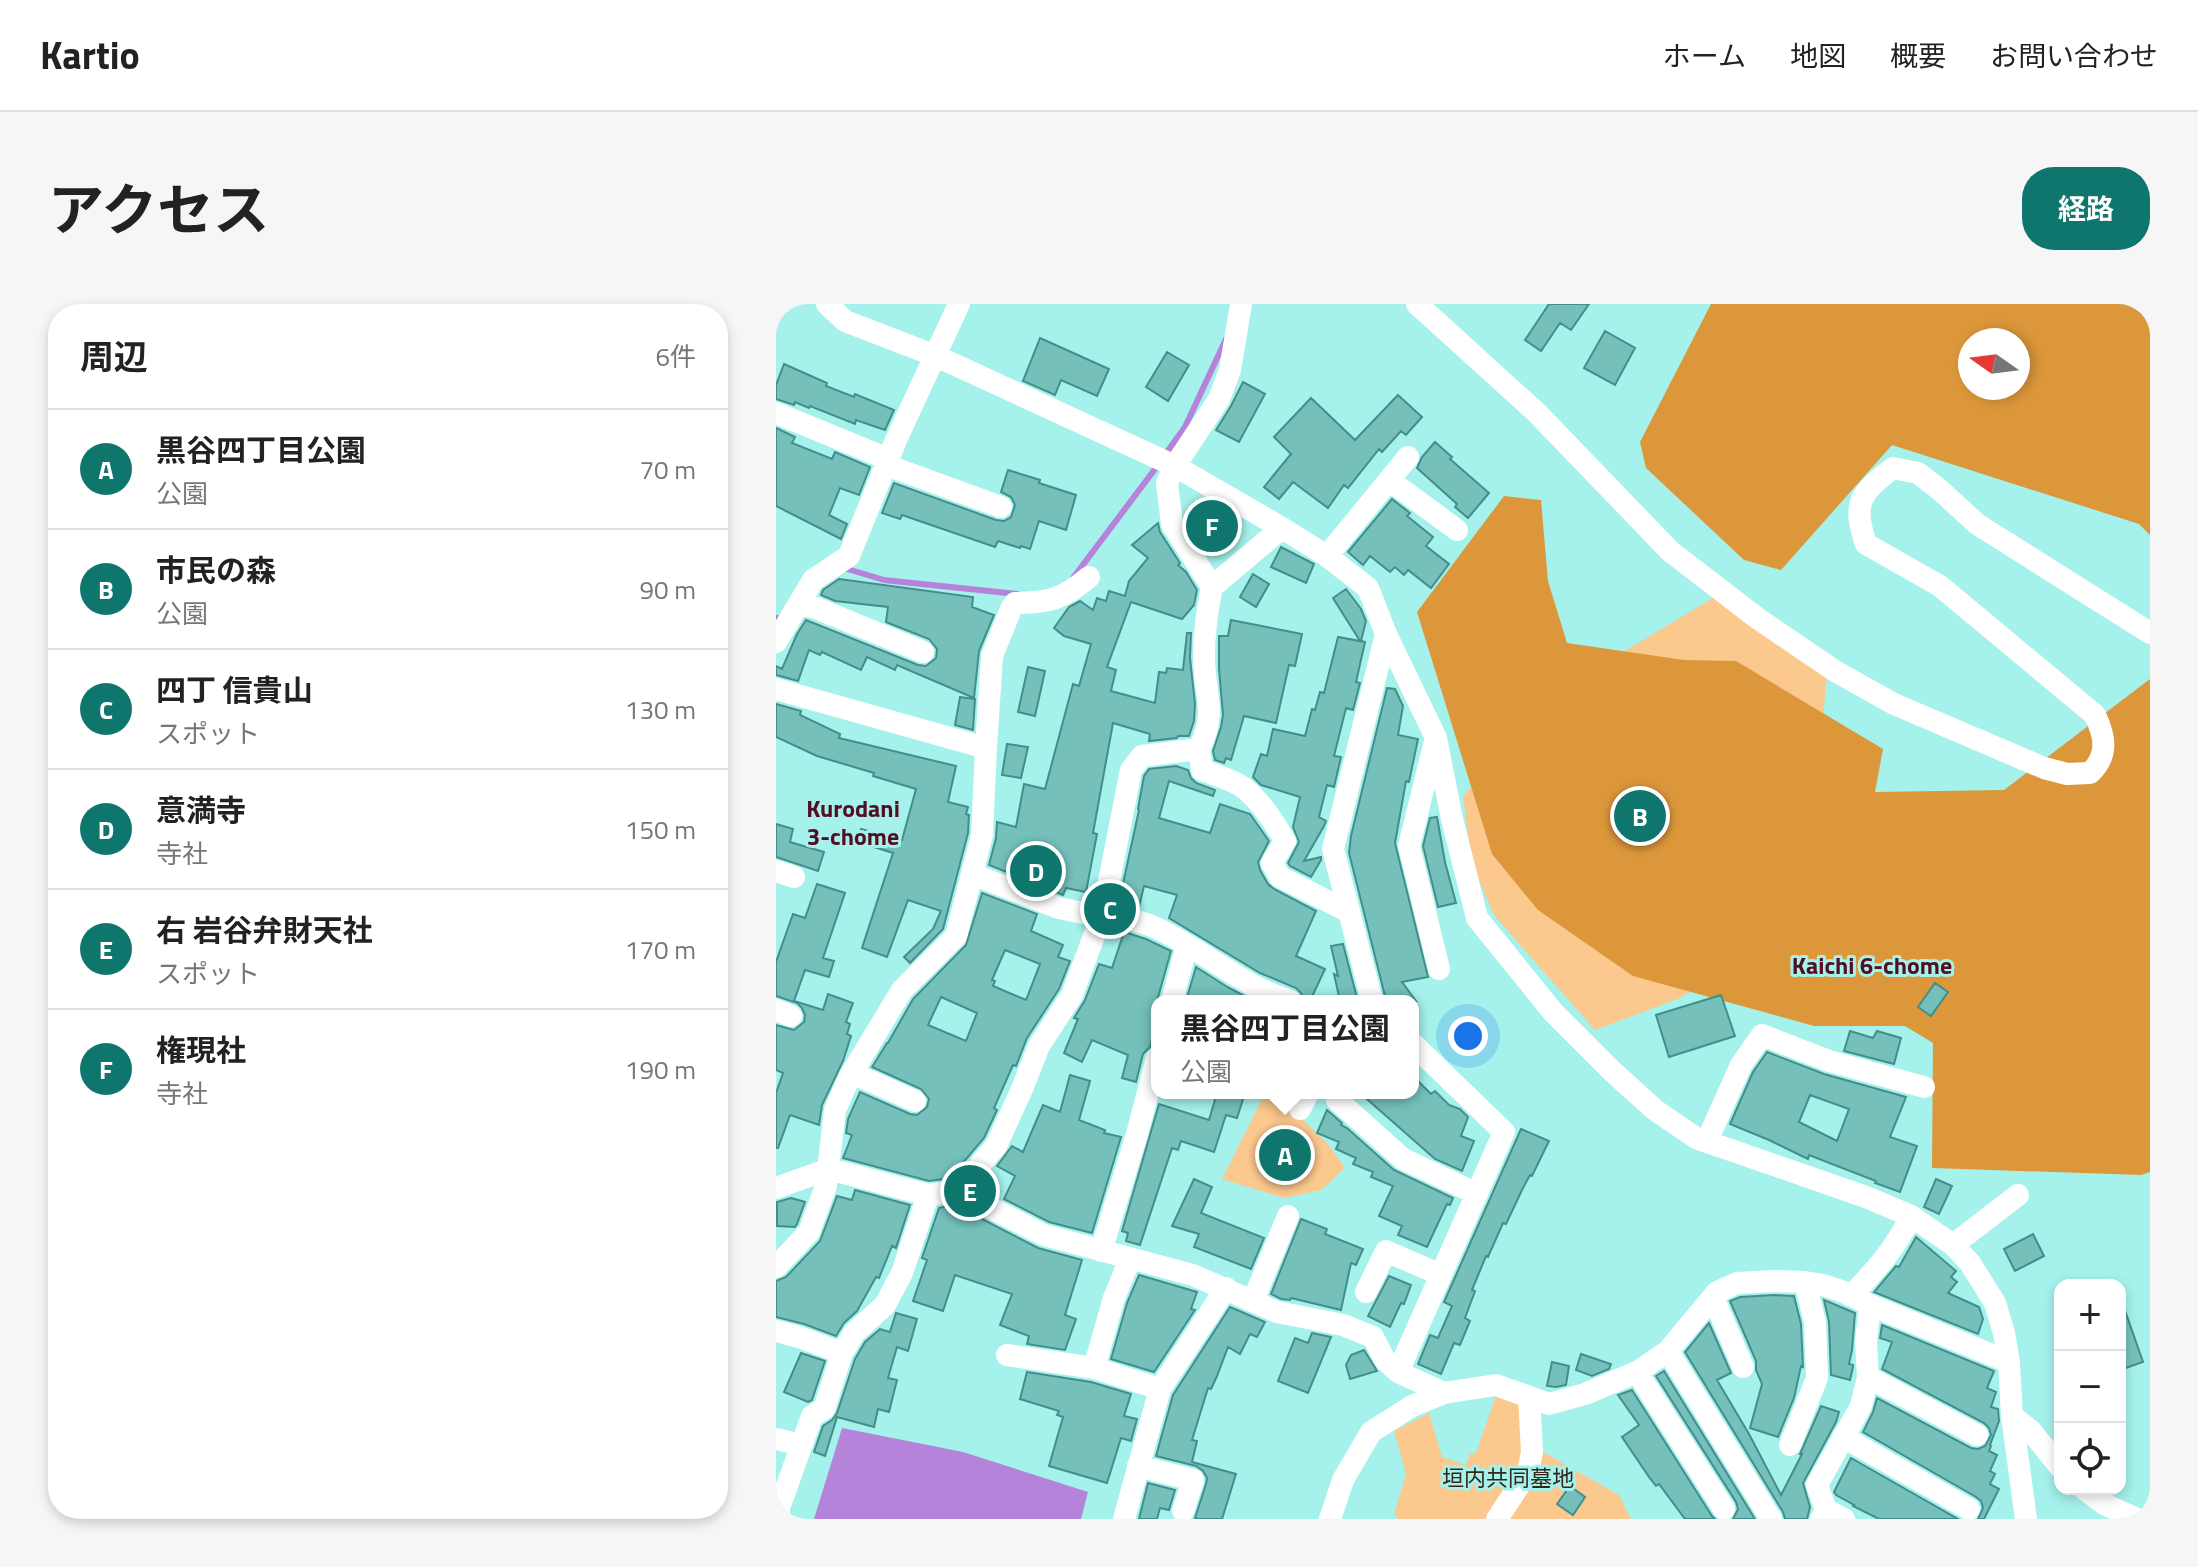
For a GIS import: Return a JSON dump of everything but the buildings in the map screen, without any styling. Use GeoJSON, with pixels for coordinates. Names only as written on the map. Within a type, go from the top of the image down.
{"type":"FeatureCollection","features":[{"type":"Feature","properties":{"kind":"street"},"geometry":{"type":"LineString","coordinates":[[827,304],[845,321],[936,356],[1165,461],[1327,556],[1368,588],[1386,634],[1436,738],[1477,918],[1553,1012],[1655,1110],[1696,1138],[1866,1197],[1911,1216],[1953,1245],[1970,1263],[1995,1303],[2004,1333],[2026,1519]]}},
{"type":"Feature","properties":{"kind":"street"},"geometry":{"type":"LineString","coordinates":[[776,642],[813,580],[849,556],[887,462],[959,304]]}},
{"type":"Feature","properties":{"kind":"street"},"geometry":{"type":"LineString","coordinates":[[1212,587],[1172,524],[1165,461],[1219,399],[1230,370],[1241,304]]}},
{"type":"Feature","properties":{"kind":"street"},"geometry":{"type":"LineString","coordinates":[[1417,304],[1537,413],[1670,551],[1757,618],[1835,671],[1894,704],[2020,759],[2067,774],[2090,773],[2100,764],[2103,753],[2102,730],[2095,715],[1940,586],[1866,544],[1859,526],[1858,506],[1873,483],[1893,468],[1918,473],[1977,524],[2150,633]]}},
{"type":"Feature","properties":{"kind":"street"},"geometry":{"type":"LineString","coordinates":[[776,413],[887,462],[1001,507]]}},
{"type":"Feature","properties":{"kind":"street"},"geometry":{"type":"LineString","coordinates":[[1327,556],[1408,457]]}},
{"type":"Feature","properties":{"kind":"street"},"geometry":{"type":"LineString","coordinates":[[1389,480],[1457,530]]}},
{"type":"Feature","properties":{"kind":"street"},"geometry":{"type":"LineString","coordinates":[[1282,528],[1212,587],[1204,659],[1211,716],[1199,749],[1202,770],[1243,787],[1258,802],[1285,841],[1272,863],[1280,877],[1349,912]]}},
{"type":"Feature","properties":{"kind":"street"},"geometry":{"type":"LineString","coordinates":[[776,1267],[809,1232],[826,1186],[835,1110],[852,1073],[902,990],[956,936],[982,835],[992,656],[1011,609],[1015,603],[1058,599],[1089,577]]}},
{"type":"Feature","properties":{"kind":"street"},"geometry":{"type":"LineString","coordinates":[[799,604],[816,608],[923,652]]}},
{"type":"Feature","properties":{"kind":"street"},"geometry":{"type":"LineString","coordinates":[[1370,995],[1333,849],[1386,634]]}},
{"type":"Feature","properties":{"kind":"street"},"geometry":{"type":"LineString","coordinates":[[776,689],[986,748]]}},
{"type":"Feature","properties":{"kind":"street"},"geometry":{"type":"LineString","coordinates":[[1436,738],[1409,846],[1439,969]]}},
{"type":"Feature","properties":{"kind":"street"},"geometry":{"type":"LineString","coordinates":[[957,1191],[996,1146],[1039,1046],[1072,995],[1103,914],[1131,770],[1142,756],[1199,749]]}},
{"type":"Feature","properties":{"kind":"street"},"geometry":{"type":"LineString","coordinates":[[972,874],[1059,908],[1103,914],[1150,926],[1273,995]]}},
{"type":"Feature","properties":{"kind":"street"},"geometry":{"type":"LineString","coordinates":[[1174,995],[1187,945]]}},
{"type":"Feature","properties":{"kind":"street"},"geometry":{"type":"LineString","coordinates":[[1707,1141],[1741,1065],[1762,1035],[1829,1061],[1924,1087]]}},
{"type":"Feature","properties":{"kind":"street"},"geometry":{"type":"LineString","coordinates":[[1398,1372],[1504,1132],[1419,1050]]}},
{"type":"Feature","properties":{"kind":"street"},"geometry":{"type":"LineString","coordinates":[[852,1073],[915,1101]]}},
{"type":"Feature","properties":{"kind":"street"},"geometry":{"type":"LineString","coordinates":[[1101,1251],[1151,1081]]}},
{"type":"Feature","properties":{"kind":"street"},"geometry":{"type":"LineString","coordinates":[[1337,1099],[1403,1159],[1477,1194]]}},
{"type":"Feature","properties":{"kind":"street"},"geometry":{"type":"LineString","coordinates":[[776,1188],[829,1169],[928,1195],[957,1191],[1044,1235],[1193,1275],[1277,1312],[1343,1325],[1373,1337],[1385,1360],[1398,1372],[1444,1393]]}},
{"type":"Feature","properties":{"kind":"street"},"geometry":{"type":"LineString","coordinates":[[779,1519],[779,1508],[812,1416],[824,1409],[842,1353],[854,1333],[885,1305],[902,1273],[928,1195]]}},
{"type":"Feature","properties":{"kind":"street"},"geometry":{"type":"LineString","coordinates":[[1953,1245],[2018,1195]]}},
{"type":"Feature","properties":{"kind":"street"},"geometry":{"type":"LineString","coordinates":[[1253,1301],[1288,1216]]}},
{"type":"Feature","properties":{"kind":"street"},"geometry":{"type":"LineString","coordinates":[[1830,1516],[1817,1485],[1861,1406],[1868,1377],[1861,1300],[1911,1216]]}},
{"type":"Feature","properties":{"kind":"street"},"geometry":{"type":"LineString","coordinates":[[1366,1292],[1386,1251],[1441,1275]]}},
{"type":"Feature","properties":{"kind":"street"},"geometry":{"type":"LineString","coordinates":[[1094,1368],[1114,1298],[1130,1259]]}},
{"type":"Feature","properties":{"kind":"street"},"geometry":{"type":"LineString","coordinates":[[1330,1519],[1343,1480],[1371,1432],[1412,1406],[1444,1393],[1496,1385],[1549,1404],[1585,1394],[1637,1372],[1668,1351],[1717,1292],[1737,1283],[1805,1282],[1823,1285],[2009,1362]]}},
{"type":"Feature","properties":{"kind":"street"},"geometry":{"type":"LineString","coordinates":[[1790,1445],[1817,1378],[1815,1322],[1805,1282]]}},
{"type":"Feature","properties":{"kind":"street"},"geometry":{"type":"LineString","coordinates":[[1124,1519],[1160,1389],[1226,1288]]}},
{"type":"Feature","properties":{"kind":"street"},"geometry":{"type":"LineString","coordinates":[[1713,1297],[1743,1367]]}},
{"type":"Feature","properties":{"kind":"street"},"geometry":{"type":"LineString","coordinates":[[776,1331],[842,1353]]}},
{"type":"Feature","properties":{"kind":"street"},"geometry":{"type":"LineString","coordinates":[[1668,1351],[1771,1519]]}},
{"type":"Feature","properties":{"kind":"street"},"geometry":{"type":"LineString","coordinates":[[1007,1355],[1094,1368],[1160,1389]]}},
{"type":"Feature","properties":{"kind":"street"},"geometry":{"type":"LineString","coordinates":[[1637,1372],[1724,1509]]}},
{"type":"Feature","properties":{"kind":"street"},"geometry":{"type":"LineString","coordinates":[[1868,1377],[1977,1435]]}},
{"type":"Feature","properties":{"kind":"street"},"geometry":{"type":"LineString","coordinates":[[1497,1519],[1528,1472],[1532,1452],[1529,1397]]}},
{"type":"Feature","properties":{"kind":"street"},"geometry":{"type":"LineString","coordinates":[[2012,1416],[2031,1431],[2054,1460]]}},
{"type":"Feature","properties":{"kind":"street"},"geometry":{"type":"LineString","coordinates":[[1843,1437],[1969,1509]]}},
{"type":"Feature","properties":{"kind":"street"},"geometry":{"type":"LineString","coordinates":[[776,1439],[801,1445]]}},
{"type":"Feature","properties":{"kind":"street"},"geometry":{"type":"LineString","coordinates":[[1138,1466],[1193,1480],[1183,1511]]}},
{"type":"Feature","properties":{"kind":"street"},"geometry":{"type":"LineString","coordinates":[[2092,1495],[2137,1519]]}},
{"type":"Feature","properties":{"kind":"green space"},"geometry":{"type":"Polygon","coordinates":[[[1716,596],[1827,675],[1812,835],[1741,958],[1680,998],[1595,1030],[1494,915],[1472,864],[1463,797],[1523,720],[1602,665],[1716,596]]]}},
{"type":"Feature","properties":{"kind":"green space"},"geometry":{"type":"Polygon","coordinates":[[[1262,1099],[1272,1099],[1292,1109],[1327,1143],[1345,1168],[1321,1190],[1284,1198],[1222,1179],[1262,1099]]]}},
{"type":"Feature","properties":{"kind":"green space","name":"垣内共同墓地"},"geometry":{"type":"Polygon","coordinates":[[[1496,1395],[1522,1403],[1526,1442],[1619,1495],[1631,1519],[1399,1519],[1394,1515],[1406,1474],[1394,1431],[1429,1413],[1442,1457],[1466,1465],[1470,1453],[1476,1453],[1496,1395]]]}},
{"type":"Feature","properties":{"kind":"shaded area"},"geometry":{"type":"Polygon","coordinates":[[[1711,304],[2150,304],[2150,535],[2139,524],[1892,445],[1781,570],[1744,560],[1646,468],[1640,442],[1711,304]]]}},
{"type":"Feature","properties":{"kind":"shaded area"},"geometry":{"type":"Polygon","coordinates":[[[1504,496],[1541,500],[1548,581],[1567,643],[1684,660],[1736,661],[1883,749],[1875,792],[2004,790],[2150,679],[2150,1172],[2141,1175],[1932,1168],[1933,1043],[1905,1026],[1814,1026],[1633,976],[1538,910],[1492,854],[1417,612],[1504,496]]]}},
{"type":"Feature","properties":{"kind":"shaded area"},"geometry":{"type":"Polygon","coordinates":[[[842,1428],[963,1452],[1088,1492],[1081,1519],[814,1519],[842,1428]]]}},
{"type":"Feature","properties":{"kind":"waterway"},"geometry":{"type":"LineString","coordinates":[[1164,456],[1185,427],[1226,339]]}},
{"type":"Feature","properties":{"kind":"waterway"},"geometry":{"type":"LineString","coordinates":[[1073,578],[1158,465]]}},
{"type":"Feature","properties":{"kind":"waterway"},"geometry":{"type":"LineString","coordinates":[[844,568],[884,580],[1017,594]]}},
{"type":"Feature","properties":{"kind":"place","name":"権現社"},"geometry":{"type":"Point","coordinates":[1212,526]}},
{"type":"Feature","properties":{"kind":"place","name":"市民の森"},"geometry":{"type":"Point","coordinates":[1640,816]}},
{"type":"Feature","properties":{"kind":"place","name":"意満寺"},"geometry":{"type":"Point","coordinates":[1036,871]}},
{"type":"Feature","properties":{"kind":"place","name":"四丁 信貴山"},"geometry":{"type":"Point","coordinates":[1110,909]}},
{"type":"Feature","properties":{"kind":"place","name":"黒谷四丁目公園"},"geometry":{"type":"Point","coordinates":[1285,1155]}},
{"type":"Feature","properties":{"kind":"place","name":"右 岩谷弁財天社"},"geometry":{"type":"Point","coordinates":[970,1191]}},
{"type":"Feature","properties":{"kind":"district","name":"Kurodani 3-chome"},"geometry":{"type":"Point","coordinates":[853,822]}},
{"type":"Feature","properties":{"kind":"district","name":"Kaichi 6-chome"},"geometry":{"type":"Point","coordinates":[1872,965]}}]}
